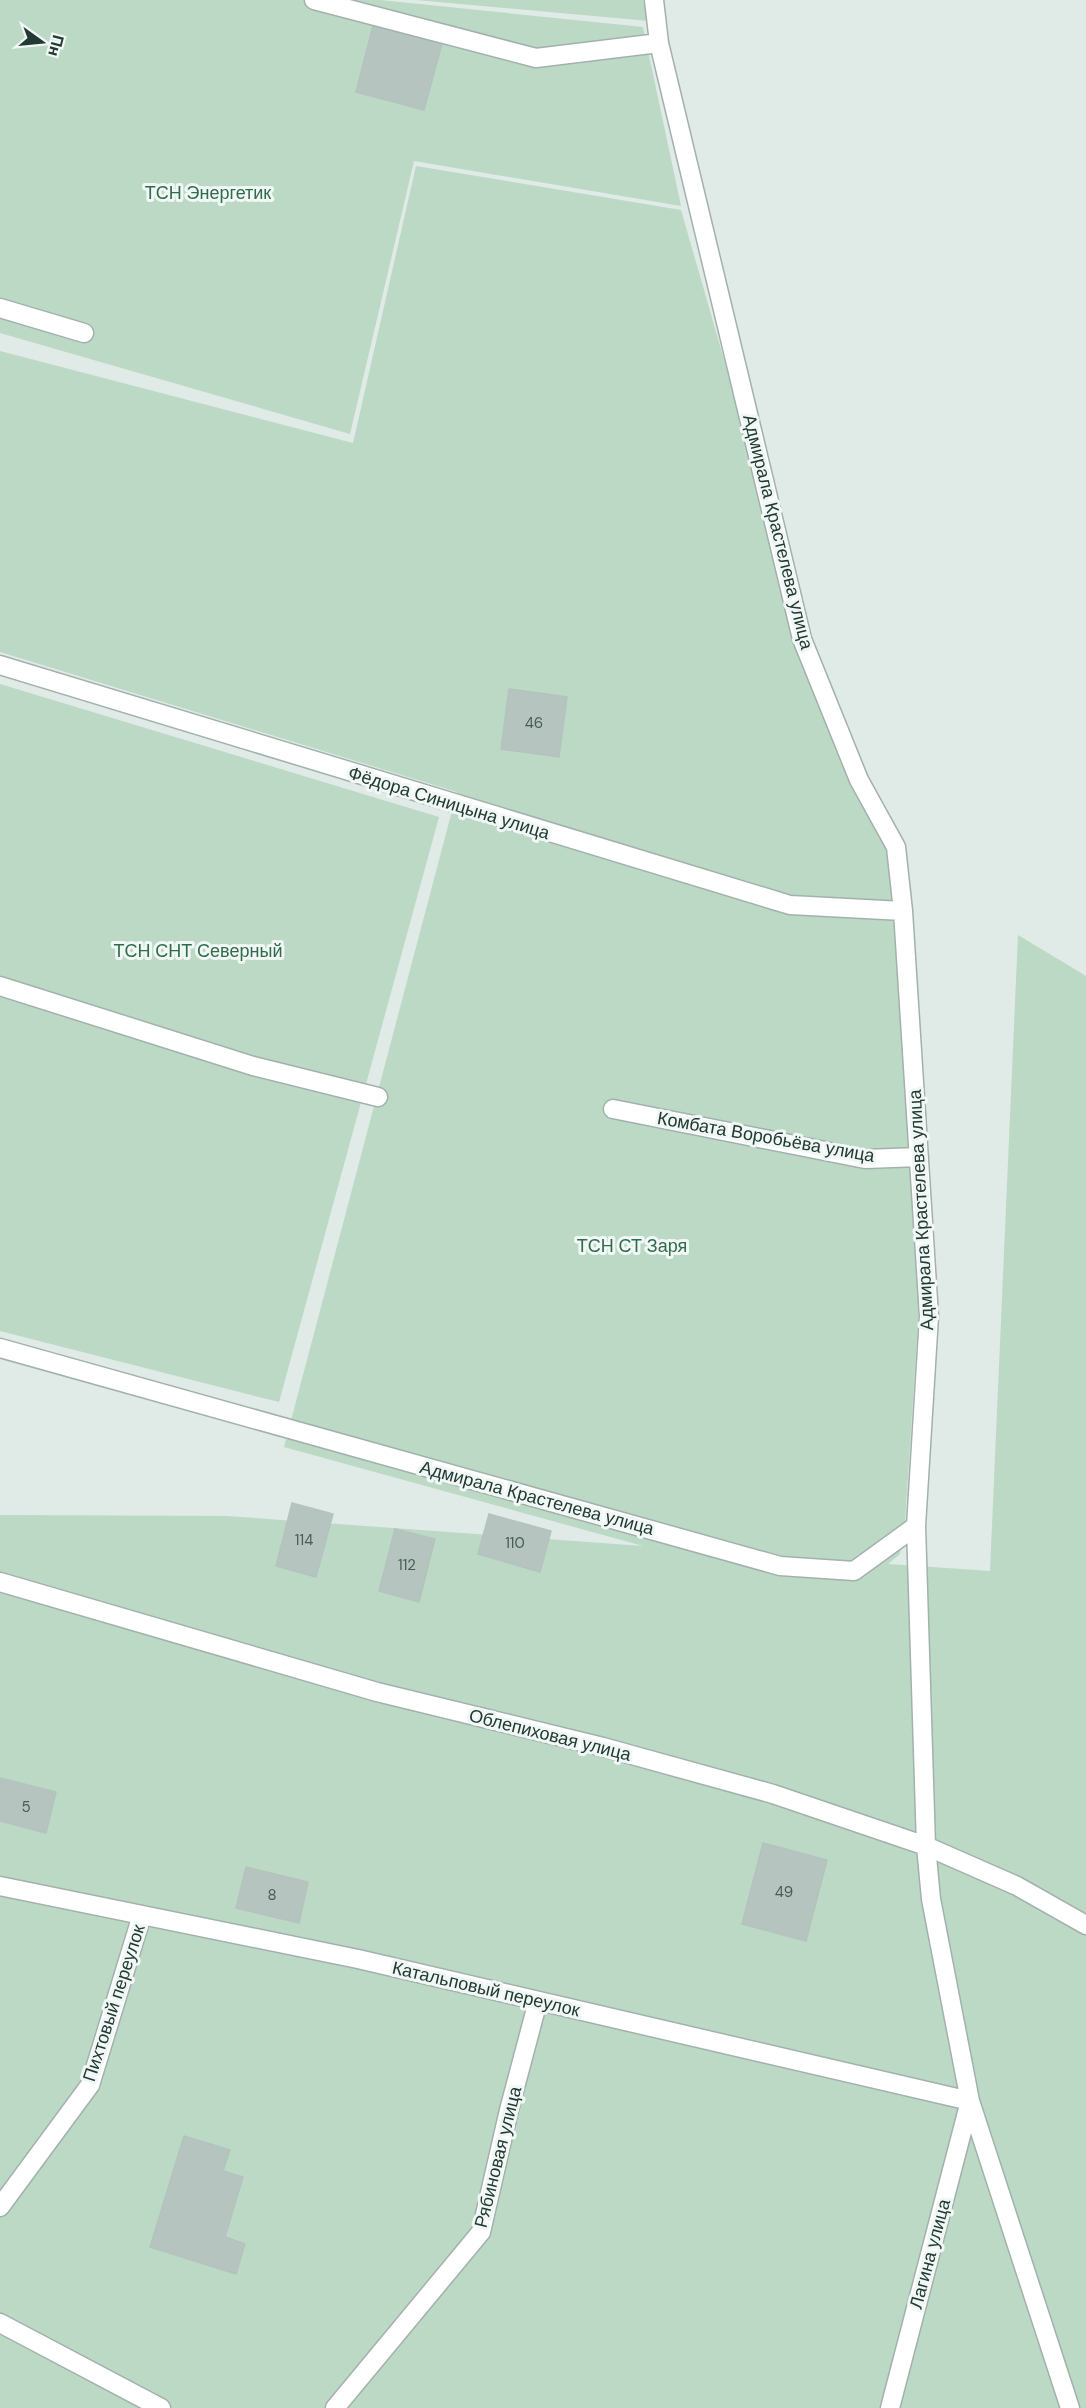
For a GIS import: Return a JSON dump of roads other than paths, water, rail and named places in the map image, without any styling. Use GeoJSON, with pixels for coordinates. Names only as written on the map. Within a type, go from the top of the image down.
{"type":"FeatureCollection","features":[{"type":"Feature","properties":{"kind":"street"},"geometry":{"type":"LineString","coordinates":[[314,0],[340,4],[536,58],[659,43]]}},
{"type":"Feature","properties":{"kind":"street","name":"Адмирала Крастелева улица"},"geometry":{"type":"LineString","coordinates":[[0,1348],[780,1566],[854,1571],[916,1526],[929,1316],[903,911],[896,847],[859,780],[802,639],[659,43],[654,0]]}},
{"type":"Feature","properties":{"kind":"street"},"geometry":{"type":"LineString","coordinates":[[0,308],[84,333]]}},
{"type":"Feature","properties":{"kind":"street","name":"Фёдора Синицына улица"},"geometry":{"type":"LineString","coordinates":[[0,665],[790,905],[903,911]]}},
{"type":"Feature","properties":{"kind":"street"},"geometry":{"type":"LineString","coordinates":[[0,986],[253,1066],[378,1097]]}},
{"type":"Feature","properties":{"kind":"street","name":"Комбата Воробьёва улица"},"geometry":{"type":"LineString","coordinates":[[614,1108],[865,1159],[919,1157]]}},
{"type":"Feature","properties":{"kind":"street"},"geometry":{"type":"LineString","coordinates":[[916,1526],[926,1846],[931,1899],[970,2101],[1070,2408]]}},
{"type":"Feature","properties":{"kind":"street","name":"Облепиховая улица"},"geometry":{"type":"LineString","coordinates":[[0,1582],[377,1692],[603,1747],[773,1794],[926,1846],[1017,1886],[1086,1925]]}},
{"type":"Feature","properties":{"kind":"street","name":"Катальповый переулок"},"geometry":{"type":"LineString","coordinates":[[0,1886],[358,1959],[970,2101]]}},
{"type":"Feature","properties":{"kind":"street","name":"Пихтовый переулок"},"geometry":{"type":"LineString","coordinates":[[0,2207],[90,2085],[142,1915]]}},
{"type":"Feature","properties":{"kind":"street","name":"Рябиновая улица"},"geometry":{"type":"LineString","coordinates":[[335,2408],[481,2232],[509,2110],[538,2001]]}},
{"type":"Feature","properties":{"kind":"street","name":"Лагина улица"},"geometry":{"type":"LineString","coordinates":[[890,2408],[970,2101]]}},
{"type":"Feature","properties":{"kind":"street"},"geometry":{"type":"LineString","coordinates":[[0,2323],[161,2408]]}},
{"type":"Feature","properties":{"kind":"park label","name":"ТСН Энергетик"},"geometry":{"type":"Point","coordinates":[208,193]}},
{"type":"Feature","properties":{"kind":"park label","name":"ТСН СНТ Северный"},"geometry":{"type":"Point","coordinates":[198,951]}},
{"type":"Feature","properties":{"kind":"park label","name":"ТСН СТ Заря"},"geometry":{"type":"Point","coordinates":[632,1246]}}]}
